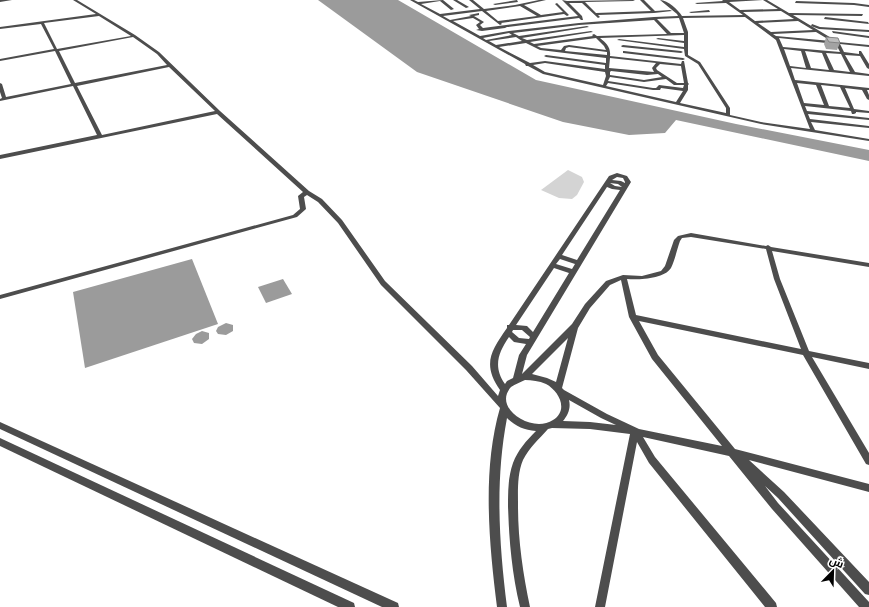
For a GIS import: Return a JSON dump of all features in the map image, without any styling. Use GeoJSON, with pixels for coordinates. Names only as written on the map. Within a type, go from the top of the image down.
{"type":"FeatureCollection","features":[{"type":"Feature","properties":{"kind":"street"},"geometry":{"type":"LineString","coordinates":[[0,1],[10,0]]}},
{"type":"Feature","properties":{"kind":"street"},"geometry":{"type":"LineString","coordinates":[[75,0],[134,36],[171,65],[218,112],[307,192],[320,199],[331,210],[371,269],[383,283],[469,368],[509,416],[521,424],[535,428],[549,426],[589,425],[635,430],[734,453],[869,488]]}},
{"type":"Feature","properties":{"kind":"street"},"geometry":{"type":"LineString","coordinates":[[412,0],[541,72],[761,123],[867,140]]}},
{"type":"Feature","properties":{"kind":"street"},"geometry":{"type":"LineString","coordinates":[[418,3],[441,0],[452,9]]}},
{"type":"Feature","properties":{"kind":"street"},"geometry":{"type":"LineString","coordinates":[[456,0],[467,7]]}},
{"type":"Feature","properties":{"kind":"street"},"geometry":{"type":"LineString","coordinates":[[471,0],[510,32],[540,49],[683,65]]}},
{"type":"Feature","properties":{"kind":"street"},"geometry":{"type":"LineString","coordinates":[[440,15],[521,6],[542,0]]}},
{"type":"Feature","properties":{"kind":"street"},"geometry":{"type":"LineString","coordinates":[[626,0],[630,4]]}},
{"type":"Feature","properties":{"kind":"street"},"geometry":{"type":"LineString","coordinates":[[565,1],[582,2],[632,0]]}},
{"type":"Feature","properties":{"kind":"street"},"geometry":{"type":"LineString","coordinates":[[642,0],[654,12]]}},
{"type":"Feature","properties":{"kind":"street"},"geometry":{"type":"LineString","coordinates":[[657,0],[679,17]]}},
{"type":"Feature","properties":{"kind":"street"},"geometry":{"type":"LineString","coordinates":[[662,0],[676,12],[686,34],[683,65],[687,84],[686,90],[678,103]]}},
{"type":"Feature","properties":{"kind":"street"},"geometry":{"type":"LineString","coordinates":[[693,0],[716,16]]}},
{"type":"Feature","properties":{"kind":"street"},"geometry":{"type":"LineString","coordinates":[[697,3],[761,0]]}},
{"type":"Feature","properties":{"kind":"street"},"geometry":{"type":"LineString","coordinates":[[765,0],[788,14],[815,27],[869,31]]}},
{"type":"Feature","properties":{"kind":"street"},"geometry":{"type":"LineString","coordinates":[[434,12],[517,1]]}},
{"type":"Feature","properties":{"kind":"street"},"geometry":{"type":"LineString","coordinates":[[565,1],[580,17],[586,27],[606,45],[609,51],[607,82],[604,87]]}},
{"type":"Feature","properties":{"kind":"street"},"geometry":{"type":"LineString","coordinates":[[600,1],[604,5]]}},
{"type":"Feature","properties":{"kind":"street"},"geometry":{"type":"LineString","coordinates":[[725,1],[777,38],[804,104],[813,132]]}},
{"type":"Feature","properties":{"kind":"street"},"geometry":{"type":"LineString","coordinates":[[794,1],[853,3],[869,6]]}},
{"type":"Feature","properties":{"kind":"street"},"geometry":{"type":"LineString","coordinates":[[794,1],[813,14]]}},
{"type":"Feature","properties":{"kind":"street"},"geometry":{"type":"LineString","coordinates":[[582,2],[602,21]]}},
{"type":"Feature","properties":{"kind":"street"},"geometry":{"type":"LineString","coordinates":[[816,2],[827,19],[868,24]]}},
{"type":"Feature","properties":{"kind":"street"},"geometry":{"type":"LineString","coordinates":[[835,3],[843,15]]}},
{"type":"Feature","properties":{"kind":"street"},"geometry":{"type":"LineString","coordinates":[[853,3],[868,24]]}},
{"type":"Feature","properties":{"kind":"street"},"geometry":{"type":"LineString","coordinates":[[425,7],[446,4]]}},
{"type":"Feature","properties":{"kind":"street"},"geometry":{"type":"LineString","coordinates":[[557,4],[570,18]]}},
{"type":"Feature","properties":{"kind":"street"},"geometry":{"type":"LineString","coordinates":[[521,6],[576,33],[590,48]]}},
{"type":"Feature","properties":{"kind":"street"},"geometry":{"type":"LineString","coordinates":[[634,8],[638,12]]}},
{"type":"Feature","properties":{"kind":"street"},"geometry":{"type":"LineString","coordinates":[[740,11],[781,10]]}},
{"type":"Feature","properties":{"kind":"street"},"geometry":{"type":"LineString","coordinates":[[450,21],[473,16],[472,14],[484,11]]}},
{"type":"Feature","properties":{"kind":"street"},"geometry":{"type":"LineString","coordinates":[[595,14],[609,12],[670,11]]}},
{"type":"Feature","properties":{"kind":"street"},"geometry":{"type":"LineString","coordinates":[[687,12],[709,11]]}},
{"type":"Feature","properties":{"kind":"street"},"geometry":{"type":"LineString","coordinates":[[609,12],[614,20]]}},
{"type":"Feature","properties":{"kind":"street"},"geometry":{"type":"LineString","coordinates":[[676,12],[682,12]]}},
{"type":"Feature","properties":{"kind":"street"},"geometry":{"type":"LineString","coordinates":[[478,25],[539,15],[565,13]]}},
{"type":"Feature","properties":{"kind":"street"},"geometry":{"type":"LineString","coordinates":[[788,14],[862,15]]}},
{"type":"Feature","properties":{"kind":"street"},"geometry":{"type":"LineString","coordinates":[[793,14],[816,31],[837,43],[853,73]]}},
{"type":"Feature","properties":{"kind":"street"},"geometry":{"type":"LineString","coordinates":[[0,28],[98,15]]}},
{"type":"Feature","properties":{"kind":"street"},"geometry":{"type":"LineString","coordinates":[[473,16],[482,22],[478,25]]}},
{"type":"Feature","properties":{"kind":"street"},"geometry":{"type":"LineString","coordinates":[[480,37],[584,22],[679,17],[746,16]]}},
{"type":"Feature","properties":{"kind":"street"},"geometry":{"type":"LineString","coordinates":[[470,31],[580,17]]}},
{"type":"Feature","properties":{"kind":"street"},"geometry":{"type":"LineString","coordinates":[[654,18],[670,34]]}},
{"type":"Feature","properties":{"kind":"street"},"geometry":{"type":"LineString","coordinates":[[754,22],[800,19]]}},
{"type":"Feature","properties":{"kind":"street"},"geometry":{"type":"LineString","coordinates":[[42,22],[100,136]]}},
{"type":"Feature","properties":{"kind":"street"},"geometry":{"type":"LineString","coordinates":[[478,25],[482,30]]}},
{"type":"Feature","properties":{"kind":"street"},"geometry":{"type":"LineString","coordinates":[[485,40],[586,27]]}},
{"type":"Feature","properties":{"kind":"street"},"geometry":{"type":"LineString","coordinates":[[538,28],[561,41]]}},
{"type":"Feature","properties":{"kind":"street"},"geometry":{"type":"LineString","coordinates":[[831,28],[835,33],[869,37]]}},
{"type":"Feature","properties":{"kind":"street"},"geometry":{"type":"LineString","coordinates":[[771,33],[816,31]]}},
{"type":"Feature","properties":{"kind":"street"},"geometry":{"type":"LineString","coordinates":[[495,46],[553,36],[591,32]]}},
{"type":"Feature","properties":{"kind":"street"},"geometry":{"type":"LineString","coordinates":[[531,45],[596,37],[686,34]]}},
{"type":"Feature","properties":{"kind":"street"},"geometry":{"type":"LineString","coordinates":[[855,35],[862,55],[867,60],[869,68]]}},
{"type":"Feature","properties":{"kind":"street"},"geometry":{"type":"LineString","coordinates":[[0,60],[134,36]]}},
{"type":"Feature","properties":{"kind":"street"},"geometry":{"type":"LineString","coordinates":[[613,36],[619,40],[685,54],[698,62],[728,108],[728,115]]}},
{"type":"Feature","properties":{"kind":"street"},"geometry":{"type":"LineString","coordinates":[[777,38],[869,46]]}},
{"type":"Feature","properties":{"kind":"street"},"geometry":{"type":"LineString","coordinates":[[658,39],[686,42]]}},
{"type":"Feature","properties":{"kind":"street"},"geometry":{"type":"LineString","coordinates":[[619,40],[623,46],[625,59]]}},
{"type":"Feature","properties":{"kind":"street"},"geometry":{"type":"LineString","coordinates":[[562,52],[567,46],[609,51]]}},
{"type":"Feature","properties":{"kind":"street"},"geometry":{"type":"LineString","coordinates":[[623,46],[685,54]]}},
{"type":"Feature","properties":{"kind":"street"},"geometry":{"type":"LineString","coordinates":[[782,48],[862,55]]}},
{"type":"Feature","properties":{"kind":"street"},"geometry":{"type":"LineString","coordinates":[[802,49],[809,69]]}},
{"type":"Feature","properties":{"kind":"street"},"geometry":{"type":"LineString","coordinates":[[823,51],[832,71]]}},
{"type":"Feature","properties":{"kind":"street"},"geometry":{"type":"LineString","coordinates":[[624,52],[685,54]]}},
{"type":"Feature","properties":{"kind":"street"},"geometry":{"type":"LineString","coordinates":[[572,59],[575,53]]}},
{"type":"Feature","properties":{"kind":"street"},"geometry":{"type":"LineString","coordinates":[[546,56],[572,59],[646,81],[666,78]]}},
{"type":"Feature","properties":{"kind":"street"},"geometry":{"type":"LineString","coordinates":[[527,65],[545,62],[578,68],[637,71],[647,75],[659,73]]}},
{"type":"Feature","properties":{"kind":"street"},"geometry":{"type":"LineString","coordinates":[[658,63],[654,69],[659,73],[676,84],[687,84]]}},
{"type":"Feature","properties":{"kind":"street"},"geometry":{"type":"LineString","coordinates":[[0,84],[2,99],[171,65]]}},
{"type":"Feature","properties":{"kind":"street"},"geometry":{"type":"LineString","coordinates":[[789,67],[869,74]]}},
{"type":"Feature","properties":{"kind":"street"},"geometry":{"type":"LineString","coordinates":[[574,72],[578,68]]}},
{"type":"Feature","properties":{"kind":"street"},"geometry":{"type":"LineString","coordinates":[[607,82],[653,90],[658,89],[659,86],[686,90]]}},
{"type":"Feature","properties":{"kind":"street"},"geometry":{"type":"LineString","coordinates":[[794,82],[867,89],[869,99]]}},
{"type":"Feature","properties":{"kind":"street"},"geometry":{"type":"LineString","coordinates":[[818,84],[827,107]]}},
{"type":"Feature","properties":{"kind":"street"},"geometry":{"type":"LineString","coordinates":[[842,86],[867,140]]}},
{"type":"Feature","properties":{"kind":"street"},"geometry":{"type":"LineString","coordinates":[[804,104],[869,112]]}},
{"type":"Feature","properties":{"kind":"street"},"geometry":{"type":"LineString","coordinates":[[0,157],[218,112]]}},
{"type":"Feature","properties":{"kind":"street"},"geometry":{"type":"LineString","coordinates":[[807,112],[869,119]]}},
{"type":"Feature","properties":{"kind":"street"},"geometry":{"type":"LineString","coordinates":[[810,120],[869,126]]}},
{"type":"Feature","properties":{"kind":"street"},"geometry":{"type":"LineString","coordinates":[[504,389],[496,375],[493,361],[498,347],[607,182],[612,176],[620,176],[628,180],[520,363],[521,378]]}},
{"type":"Feature","properties":{"kind":"street"},"geometry":{"type":"LineString","coordinates":[[607,182],[614,188],[624,187]]}},
{"type":"Feature","properties":{"kind":"street"},"geometry":{"type":"LineString","coordinates":[[0,297],[295,216],[304,209],[301,196],[307,192]]}},
{"type":"Feature","properties":{"kind":"street"},"geometry":{"type":"LineString","coordinates":[[502,607],[494,550],[494,500],[498,442],[503,407],[502,397],[504,389],[510,383],[521,378],[575,326],[587,306],[608,283],[623,277],[642,278],[663,272],[668,267],[677,240],[685,235],[768,247],[869,265]]}},
{"type":"Feature","properties":{"kind":"street"},"geometry":{"type":"LineString","coordinates":[[768,247],[777,279],[806,353],[869,461]]}},
{"type":"Feature","properties":{"kind":"street"},"geometry":{"type":"LineString","coordinates":[[558,256],[579,263]]}},
{"type":"Feature","properties":{"kind":"street"},"geometry":{"type":"LineString","coordinates":[[552,265],[573,272]]}},
{"type":"Feature","properties":{"kind":"street"},"geometry":{"type":"LineString","coordinates":[[623,277],[633,317],[655,357],[776,506],[866,607]]}},
{"type":"Feature","properties":{"kind":"street"},"geometry":{"type":"LineString","coordinates":[[633,317],[869,366]]}},
{"type":"Feature","properties":{"kind":"street"},"geometry":{"type":"LineString","coordinates":[[525,607],[518,574],[515,544],[513,490],[517,464],[525,449],[564,414],[566,407],[560,391],[575,326]]}},
{"type":"Feature","properties":{"kind":"street"},"geometry":{"type":"LineString","coordinates":[[509,329],[524,328],[533,339]]}},
{"type":"Feature","properties":{"kind":"street"},"geometry":{"type":"LineString","coordinates":[[509,329],[517,340],[533,339]]}},
{"type":"Feature","properties":{"kind":"street"},"geometry":{"type":"LineString","coordinates":[[521,378],[542,379],[604,416],[635,430],[652,460],[772,607]]}},
{"type":"Feature","properties":{"kind":"street"},"geometry":{"type":"LineString","coordinates":[[0,425],[394,607]]}},
{"type":"Feature","properties":{"kind":"street"},"geometry":{"type":"LineString","coordinates":[[600,607],[635,430]]}},
{"type":"Feature","properties":{"kind":"street"},"geometry":{"type":"LineString","coordinates":[[0,442],[350,607]]}},
{"type":"Feature","properties":{"kind":"street"},"geometry":{"type":"LineString","coordinates":[[734,453],[781,495],[869,590]]}},
{"type":"Feature","properties":{"kind":"shaded area"},"geometry":{"type":"Polygon","coordinates":[[[318,0],[398,0],[536,80],[736,124],[869,150],[869,161],[676,120],[665,133],[629,135],[563,122],[417,72],[318,0]]]}},
{"type":"Feature","properties":{"kind":"shaded area"},"geometry":{"type":"Polygon","coordinates":[[[568,170],[582,177],[584,182],[577,195],[572,199],[559,198],[541,190],[568,170]]]}},
{"type":"Feature","properties":{"kind":"shaded area"},"geometry":{"type":"Polygon","coordinates":[[[192,259],[218,324],[85,368],[73,292],[192,259]]]}},
{"type":"Feature","properties":{"kind":"shaded area"},"geometry":{"type":"Polygon","coordinates":[[[283,279],[292,294],[266,303],[258,287],[283,279]]]}},
{"type":"Feature","properties":{"kind":"shaded area"},"geometry":{"type":"Polygon","coordinates":[[[226,323],[233,325],[233,331],[226,335],[218,334],[216,331],[218,327],[226,323]]]}},
{"type":"Feature","properties":{"kind":"shaded area"},"geometry":{"type":"Polygon","coordinates":[[[202,331],[209,333],[209,339],[202,344],[194,343],[192,339],[196,334],[202,331]]]}},
{"type":"Feature","properties":{"kind":"building"},"geometry":{"type":"Polygon","coordinates":[[[826,37],[838,38],[840,43],[829,42],[826,37]]]}}]}
